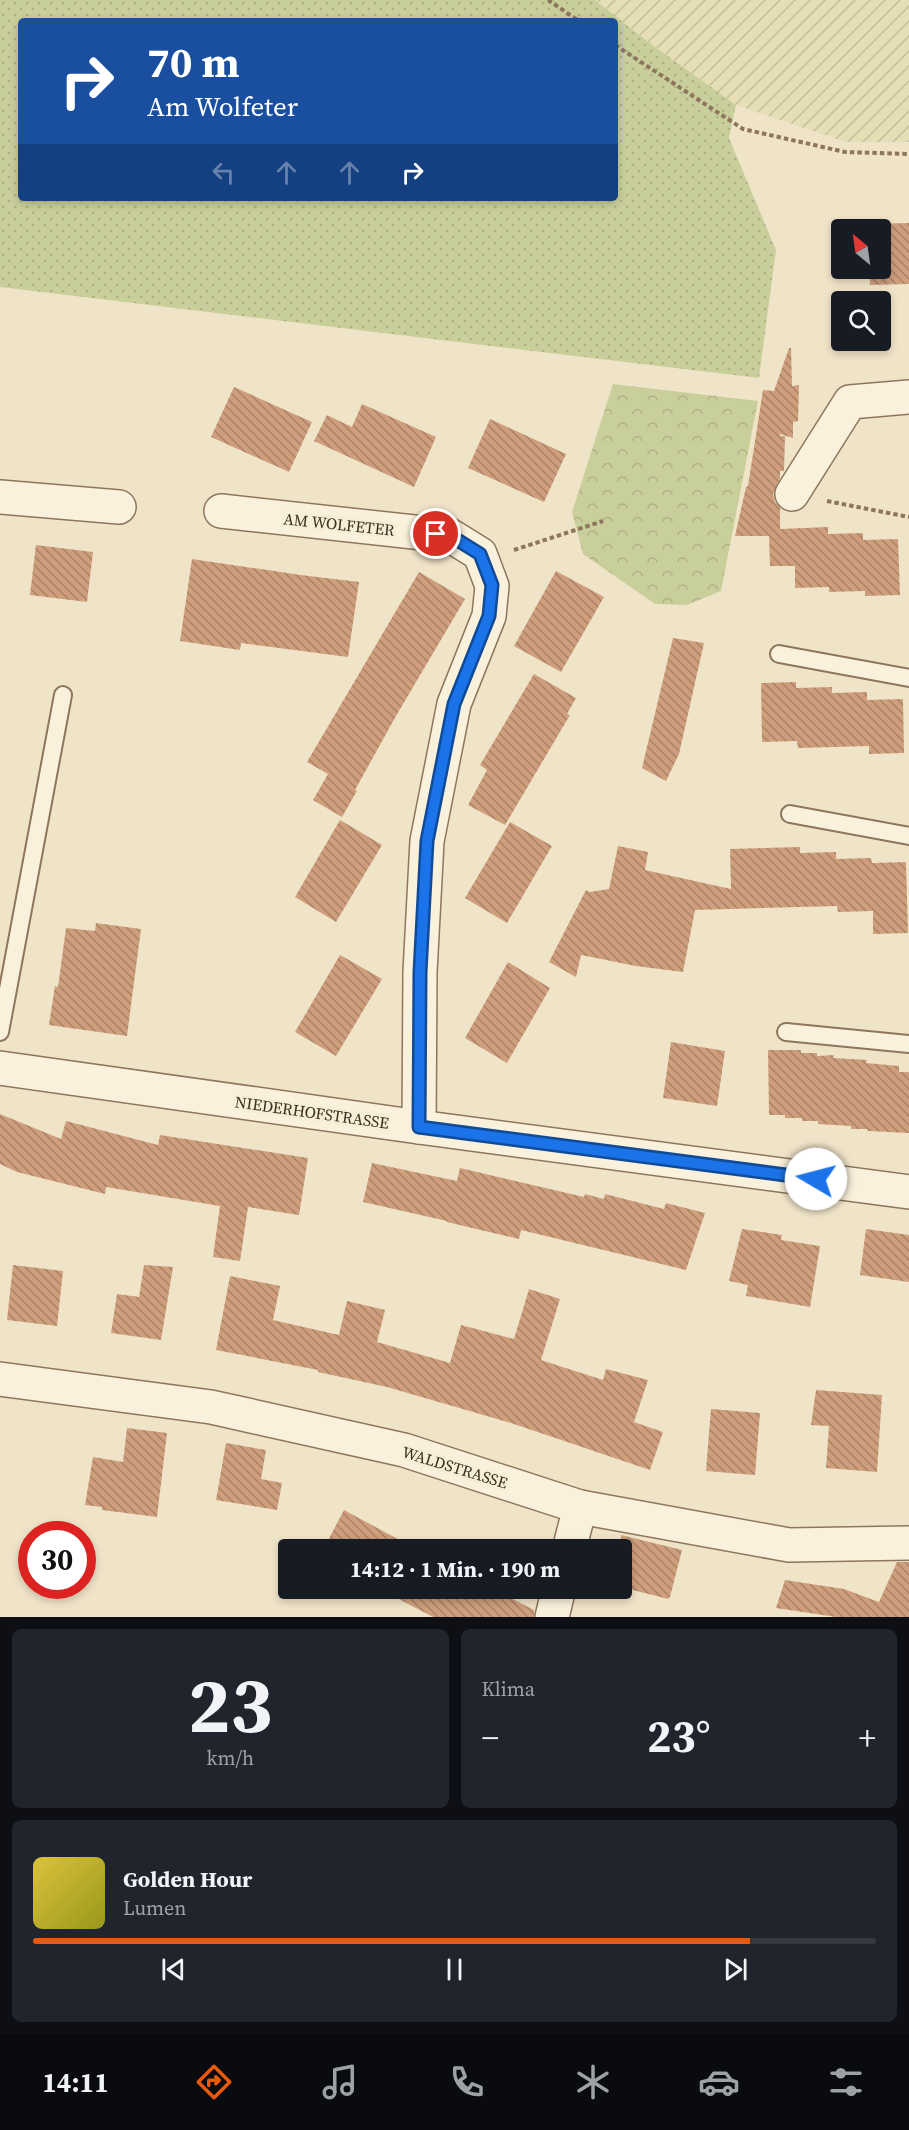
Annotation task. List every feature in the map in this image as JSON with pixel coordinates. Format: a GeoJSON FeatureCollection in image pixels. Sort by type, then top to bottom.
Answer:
{"type":"FeatureCollection","features":[{"type":"Feature","properties":{"kind":"street"},"geometry":{"type":"LineString","coordinates":[[792,494],[850,402],[909,397]]}},
{"type":"Feature","properties":{"kind":"street"},"geometry":{"type":"LineString","coordinates":[[0,497],[119,507]]}},
{"type":"Feature","properties":{"kind":"street","name":"AM WOLFETER"},"geometry":{"type":"LineString","coordinates":[[220,511],[451,536],[480,554],[482,560]]}},
{"type":"Feature","properties":{"kind":"street"},"geometry":{"type":"LineString","coordinates":[[419,1127],[420,972],[427,841],[454,704],[489,616],[492,585],[482,560]]}},
{"type":"Feature","properties":{"kind":"street","name":"NIEDERHOFSTRASSE"},"geometry":{"type":"LineString","coordinates":[[0,1068],[419,1127],[909,1192]]}},
{"type":"Feature","properties":{"kind":"street","name":"WALDSTRASSE"},"geometry":{"type":"LineString","coordinates":[[0,1379],[211,1407],[404,1450],[580,1507],[789,1545],[909,1543]]}},
{"type":"Feature","properties":{"kind":"street"},"geometry":{"type":"LineString","coordinates":[[572,1539],[580,1507]]}},
{"type":"Feature","properties":{"kind":"street"},"geometry":{"type":"LineString","coordinates":[[552,1617],[556,1599]]}},
{"type":"Feature","properties":{"kind":"lane"},"geometry":{"type":"LineString","coordinates":[[778,654],[909,678]]}},
{"type":"Feature","properties":{"kind":"lane"},"geometry":{"type":"LineString","coordinates":[[0,1032],[63,695]]}},
{"type":"Feature","properties":{"kind":"lane"},"geometry":{"type":"LineString","coordinates":[[790,814],[909,836]]}},
{"type":"Feature","properties":{"kind":"lane"},"geometry":{"type":"LineString","coordinates":[[786,1032],[909,1044]]}},
{"type":"Feature","properties":{"kind":"path"},"geometry":{"type":"LineString","coordinates":[[548,0],[575,18]]}},
{"type":"Feature","properties":{"kind":"path"},"geometry":{"type":"LineString","coordinates":[[618,47],[743,129],[845,152],[909,154]]}},
{"type":"Feature","properties":{"kind":"path"},"geometry":{"type":"LineString","coordinates":[[792,494],[909,517]]}},
{"type":"Feature","properties":{"kind":"path"},"geometry":{"type":"LineString","coordinates":[[482,560],[603,520]]}},
{"type":"Feature","properties":{"kind":"shaded area"},"geometry":{"type":"Polygon","coordinates":[[[595,0],[909,0],[909,142],[845,142],[736,105],[595,0]]]}},
{"type":"Feature","properties":{"kind":"green space"},"geometry":{"type":"Polygon","coordinates":[[[0,0],[595,0],[618,18],[18,18],[18,201],[618,201],[618,18],[736,105],[729,138],[776,250],[759,378],[0,287],[0,0]]]}},
{"type":"Feature","properties":{"kind":"green space"},"geometry":{"type":"Polygon","coordinates":[[[613,384],[758,401],[721,591],[687,605],[655,604],[583,554],[572,512],[613,384]]]}},
{"type":"Feature","properties":{"kind":"building"},"geometry":{"type":"Polygon","coordinates":[[[891,223],[909,223],[909,284],[870,285],[870,279],[891,279],[891,223]]]}},
{"type":"Feature","properties":{"kind":"building"},"geometry":{"type":"Polygon","coordinates":[[[789,348],[791,348],[792,386],[799,385],[798,421],[793,422],[793,438],[780,434],[780,436],[785,436],[784,471],[780,471],[780,478],[773,494],[780,508],[780,529],[828,527],[828,534],[863,533],[863,540],[898,539],[900,595],[865,596],[865,591],[829,592],[829,587],[795,588],[795,566],[770,566],[769,536],[735,536],[748,486],[763,390],[774,391],[789,348]]]}},
{"type":"Feature","properties":{"kind":"building"},"geometry":{"type":"Polygon","coordinates":[[[234,387],[312,422],[289,472],[211,437],[234,387]]]}},
{"type":"Feature","properties":{"kind":"building"},"geometry":{"type":"Polygon","coordinates":[[[362,404],[436,437],[414,487],[314,441],[327,415],[352,427],[362,404]]]}},
{"type":"Feature","properties":{"kind":"building"},"geometry":{"type":"Polygon","coordinates":[[[490,419],[566,454],[544,502],[468,468],[490,419]]]}},
{"type":"Feature","properties":{"kind":"building"},"geometry":{"type":"Polygon","coordinates":[[[36,545],[93,552],[87,602],[30,595],[36,545]]]}},
{"type":"Feature","properties":{"kind":"building"},"geometry":{"type":"Polygon","coordinates":[[[192,559],[359,582],[348,657],[241,643],[240,650],[180,641],[192,559]]]}},
{"type":"Feature","properties":{"kind":"building"},"geometry":{"type":"Polygon","coordinates":[[[556,571],[604,597],[561,672],[514,646],[556,571]]]}},
{"type":"Feature","properties":{"kind":"building"},"geometry":{"type":"Polygon","coordinates":[[[419,572],[465,599],[396,716],[342,817],[313,800],[328,774],[307,762],[419,572]]]}},
{"type":"Feature","properties":{"kind":"building"},"geometry":{"type":"Polygon","coordinates":[[[673,638],[704,643],[679,754],[666,781],[642,768],[673,638]]]}},
{"type":"Feature","properties":{"kind":"building"},"geometry":{"type":"Polygon","coordinates":[[[534,674],[576,698],[567,714],[570,715],[505,825],[468,805],[487,770],[480,765],[534,674]]]}},
{"type":"Feature","properties":{"kind":"building"},"geometry":{"type":"Polygon","coordinates":[[[796,682],[796,688],[832,687],[832,693],[867,692],[867,700],[903,699],[904,753],[869,754],[869,746],[798,748],[797,741],[762,742],[761,683],[796,682]]]}},
{"type":"Feature","properties":{"kind":"building"},"geometry":{"type":"Polygon","coordinates":[[[340,820],[382,845],[336,922],[295,897],[340,820]]]}},
{"type":"Feature","properties":{"kind":"building"},"geometry":{"type":"Polygon","coordinates":[[[510,822],[552,846],[507,923],[465,898],[510,822]]]}},
{"type":"Feature","properties":{"kind":"building"},"geometry":{"type":"Polygon","coordinates":[[[618,846],[648,852],[645,870],[731,889],[730,849],[800,847],[800,853],[836,852],[836,859],[871,858],[872,863],[906,862],[908,933],[873,934],[873,911],[838,912],[837,906],[695,910],[683,972],[636,966],[581,955],[576,977],[549,962],[586,890],[590,892],[609,889],[618,846]]]}},
{"type":"Feature","properties":{"kind":"building"},"geometry":{"type":"Polygon","coordinates":[[[96,923],[141,929],[127,1036],[49,1025],[55,986],[58,987],[66,928],[95,931],[96,923]]]}},
{"type":"Feature","properties":{"kind":"building"},"geometry":{"type":"Polygon","coordinates":[[[340,955],[382,979],[336,1056],[295,1032],[340,955]]]}},
{"type":"Feature","properties":{"kind":"building"},"geometry":{"type":"Polygon","coordinates":[[[508,962],[550,988],[507,1063],[465,1038],[508,962]]]}},
{"type":"Feature","properties":{"kind":"building"},"geometry":{"type":"Polygon","coordinates":[[[671,1042],[725,1051],[717,1106],[663,1098],[671,1042]]]}},
{"type":"Feature","properties":{"kind":"building"},"geometry":{"type":"Polygon","coordinates":[[[768,1050],[801,1050],[801,1053],[817,1053],[817,1056],[834,1055],[833,1058],[867,1060],[866,1063],[899,1066],[899,1072],[909,1072],[909,1133],[851,1129],[851,1126],[818,1124],[818,1121],[802,1121],[802,1118],[769,1115],[768,1050]]]}},
{"type":"Feature","properties":{"kind":"building"},"geometry":{"type":"Polygon","coordinates":[[[0,1114],[61,1139],[66,1121],[158,1145],[160,1135],[308,1158],[299,1215],[248,1207],[240,1261],[213,1257],[220,1206],[106,1187],[105,1194],[17,1172],[0,1164],[0,1114]]]}},
{"type":"Feature","properties":{"kind":"building"},"geometry":{"type":"Polygon","coordinates":[[[372,1163],[457,1181],[460,1168],[584,1197],[585,1194],[604,1199],[605,1194],[664,1209],[666,1203],[705,1213],[686,1270],[521,1230],[519,1239],[363,1202],[372,1163]]]}},
{"type":"Feature","properties":{"kind":"building"},"geometry":{"type":"Polygon","coordinates":[[[742,1229],[782,1235],[781,1240],[820,1246],[810,1307],[746,1296],[748,1285],[729,1281],[742,1229]]]}},
{"type":"Feature","properties":{"kind":"building"},"geometry":{"type":"Polygon","coordinates":[[[866,1229],[909,1235],[909,1282],[860,1275],[866,1229]]]}},
{"type":"Feature","properties":{"kind":"building"},"geometry":{"type":"Polygon","coordinates":[[[13,1265],[63,1271],[57,1326],[7,1320],[13,1265]]]}},
{"type":"Feature","properties":{"kind":"building"},"geometry":{"type":"Polygon","coordinates":[[[144,1265],[173,1267],[161,1340],[111,1333],[117,1294],[139,1297],[144,1265]]]}},
{"type":"Feature","properties":{"kind":"building"},"geometry":{"type":"Polygon","coordinates":[[[230,1276],[280,1286],[273,1320],[339,1335],[347,1301],[385,1310],[377,1342],[450,1363],[461,1325],[514,1339],[529,1289],[560,1299],[541,1360],[603,1380],[606,1369],[648,1380],[634,1422],[663,1432],[650,1470],[511,1423],[387,1387],[318,1372],[318,1370],[216,1350],[230,1276]]]}},
{"type":"Feature","properties":{"kind":"building"},"geometry":{"type":"Polygon","coordinates":[[[816,1390],[882,1395],[877,1472],[826,1468],[829,1426],[811,1425],[816,1390]]]}},
{"type":"Feature","properties":{"kind":"building"},"geometry":{"type":"Polygon","coordinates":[[[711,1409],[760,1413],[755,1475],[706,1471],[711,1409]]]}},
{"type":"Feature","properties":{"kind":"building"},"geometry":{"type":"Polygon","coordinates":[[[127,1428],[167,1433],[157,1517],[102,1510],[102,1507],[85,1505],[93,1457],[123,1462],[127,1428]]]}},
{"type":"Feature","properties":{"kind":"building"},"geometry":{"type":"Polygon","coordinates":[[[226,1443],[266,1450],[261,1479],[282,1483],[277,1510],[216,1500],[226,1443]]]}},
{"type":"Feature","properties":{"kind":"building"},"geometry":{"type":"Polygon","coordinates":[[[344,1510],[398,1539],[329,1539],[344,1510]]]}},
{"type":"Feature","properties":{"kind":"building"},"geometry":{"type":"Polygon","coordinates":[[[621,1535],[682,1550],[668,1599],[632,1590],[632,1539],[621,1539],[621,1535]]]}},
{"type":"Feature","properties":{"kind":"building"},"geometry":{"type":"Polygon","coordinates":[[[897,1562],[909,1562],[909,1617],[836,1617],[776,1608],[785,1580],[844,1589],[879,1602],[897,1562]]]}},
{"type":"Feature","properties":{"kind":"building"},"geometry":{"type":"Polygon","coordinates":[[[399,1599],[513,1599],[534,1610],[534,1617],[433,1617],[399,1599]]]}},
{"type":"Feature","properties":{"kind":"route"},"geometry":{"type":"LineString","coordinates":[[436,534],[451,536],[480,554],[492,585],[489,616],[454,704],[427,841],[420,972],[419,1127],[816,1179]]}}]}
